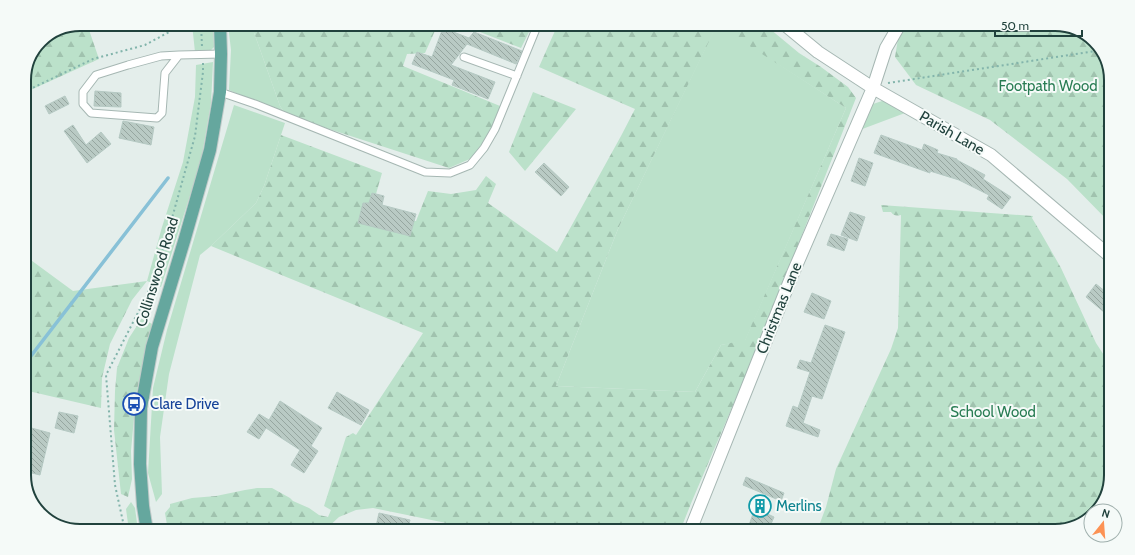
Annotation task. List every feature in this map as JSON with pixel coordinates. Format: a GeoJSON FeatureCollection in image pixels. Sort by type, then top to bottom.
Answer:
{"type":"FeatureCollection","features":[{"type":"Feature","properties":{"kind":"main road","name":"Collinswood Road"},"geometry":{"type":"LineString","coordinates":[[146,524],[140,464],[141,408],[152,347],[210,150],[220,92],[222,54],[220,31]]}},
{"type":"Feature","properties":{"kind":"street","name":"Parish Lane"},"geometry":{"type":"LineString","coordinates":[[792,31],[818,52],[878,91],[991,155],[1104,251]]}},
{"type":"Feature","properties":{"kind":"street","name":"Christmas Lane"},"geometry":{"type":"LineString","coordinates":[[693,524],[793,273],[878,91],[886,48],[896,31]]}},
{"type":"Feature","properties":{"kind":"lane"},"geometry":{"type":"LineString","coordinates":[[220,92],[255,104],[425,172],[450,173],[470,165],[484,148],[495,129],[535,31]]}},
{"type":"Feature","properties":{"kind":"lane"},"geometry":{"type":"LineString","coordinates":[[178,55],[165,73],[162,113],[157,118],[91,113],[83,104],[83,92],[96,75],[161,56],[178,55],[202,54],[222,54]]}},
{"type":"Feature","properties":{"kind":"lane"},"geometry":{"type":"LineString","coordinates":[[464,58],[517,76]]}},
{"type":"Feature","properties":{"kind":"path"},"geometry":{"type":"LineString","coordinates":[[31,89],[94,59],[145,45],[172,31]]}},
{"type":"Feature","properties":{"kind":"path"},"geometry":{"type":"LineString","coordinates":[[123,524],[115,485],[106,375],[147,295],[165,243],[195,136],[203,72],[201,31]]}},
{"type":"Feature","properties":{"kind":"path"},"geometry":{"type":"LineString","coordinates":[[878,91],[886,83],[1095,51]]}},
{"type":"Feature","properties":{"kind":"green space"},"geometry":{"type":"Polygon","coordinates":[[[89,31],[99,59],[31,90],[31,77],[36,58],[48,43],[64,34],[89,31]]]}},
{"type":"Feature","properties":{"kind":"green space"},"geometry":{"type":"Polygon","coordinates":[[[193,31],[213,31],[214,47],[209,52],[195,52],[193,31]]]}},
{"type":"Feature","properties":{"kind":"green space"},"geometry":{"type":"Polygon","coordinates":[[[229,31],[253,31],[280,106],[286,115],[229,90],[231,50],[229,31]]]}},
{"type":"Feature","properties":{"kind":"green space"},"geometry":{"type":"Polygon","coordinates":[[[253,31],[435,31],[425,53],[407,54],[403,66],[500,106],[486,152],[449,168],[286,115],[280,106],[253,31]]]}},
{"type":"Feature","properties":{"kind":"green space"},"geometry":{"type":"Polygon","coordinates":[[[475,31],[530,31],[521,48],[475,31]]]}},
{"type":"Feature","properties":{"kind":"green space"},"geometry":{"type":"Polygon","coordinates":[[[555,31],[714,31],[618,229],[556,386],[695,392],[721,345],[745,340],[846,108],[726,31],[772,31],[799,53],[848,87],[856,98],[757,349],[683,524],[451,524],[373,508],[356,510],[339,517],[332,524],[167,524],[165,513],[170,507],[170,504],[192,498],[216,496],[257,488],[272,488],[319,515],[328,517],[331,510],[324,506],[346,437],[353,433],[356,435],[423,333],[211,246],[256,203],[264,186],[281,135],[382,173],[372,208],[409,221],[416,221],[428,191],[451,194],[476,190],[486,176],[496,184],[488,203],[557,252],[635,109],[539,67],[555,31]]]}},
{"type":"Feature","properties":{"kind":"green space"},"geometry":{"type":"Polygon","coordinates":[[[714,31],[728,31],[846,108],[745,341],[721,345],[695,392],[556,386],[618,229],[714,31]]]}},
{"type":"Feature","properties":{"kind":"green space","name":"Footpath Wood"},"geometry":{"type":"Polygon","coordinates":[[[904,31],[1055,31],[1077,36],[1087,43],[1099,58],[1104,77],[1104,217],[1067,179],[990,120],[916,85],[895,57],[898,39],[904,31]]]}},
{"type":"Feature","properties":{"kind":"green space"},"geometry":{"type":"Polygon","coordinates":[[[213,62],[211,103],[201,161],[161,287],[147,281],[162,227],[183,162],[195,97],[196,65],[213,62]]]}},
{"type":"Feature","properties":{"kind":"green space"},"geometry":{"type":"Polygon","coordinates":[[[533,92],[576,109],[525,171],[509,152],[533,92]]]}},
{"type":"Feature","properties":{"kind":"green space"},"geometry":{"type":"Polygon","coordinates":[[[885,100],[905,113],[857,131],[873,104],[885,100]]]}},
{"type":"Feature","properties":{"kind":"green space"},"geometry":{"type":"Polygon","coordinates":[[[234,105],[285,123],[264,186],[256,203],[200,255],[169,374],[160,437],[162,494],[156,502],[148,473],[153,388],[167,330],[234,105]]]}},
{"type":"Feature","properties":{"kind":"green space","name":"School Wood"},"geometry":{"type":"Polygon","coordinates":[[[881,205],[1033,216],[1032,218],[1061,268],[1096,343],[1104,355],[1103,484],[1099,497],[1095,503],[1083,503],[1083,514],[1074,520],[1061,524],[820,524],[826,507],[836,469],[891,349],[898,328],[901,215],[898,216],[891,212],[883,212],[881,205]]]}},
{"type":"Feature","properties":{"kind":"green space"},"geometry":{"type":"Polygon","coordinates":[[[31,260],[73,291],[147,281],[132,300],[110,344],[102,378],[101,408],[31,392],[31,260]]]}},
{"type":"Feature","properties":{"kind":"green space"},"geometry":{"type":"Polygon","coordinates":[[[142,318],[152,324],[136,395],[131,451],[132,479],[128,497],[121,494],[114,430],[115,391],[117,368],[129,338],[142,318]]]}},
{"type":"Feature","properties":{"kind":"green space"},"geometry":{"type":"Polygon","coordinates":[[[131,502],[135,508],[137,524],[128,524],[126,509],[131,502]]]}},
{"type":"Feature","properties":{"kind":"building"},"geometry":{"type":"Polygon","coordinates":[[[442,31],[451,31],[469,38],[474,32],[522,51],[516,64],[467,44],[451,65],[495,82],[488,99],[452,85],[454,80],[412,64],[417,52],[432,57],[442,31]]]}},
{"type":"Feature","properties":{"kind":"building"},"geometry":{"type":"Polygon","coordinates":[[[95,91],[121,93],[121,107],[94,106],[95,91]]]}},
{"type":"Feature","properties":{"kind":"building"},"geometry":{"type":"Polygon","coordinates":[[[65,96],[69,104],[49,114],[45,106],[65,96]]]}},
{"type":"Feature","properties":{"kind":"building"},"geometry":{"type":"Polygon","coordinates":[[[123,121],[154,127],[151,145],[119,138],[123,121]]]}},
{"type":"Feature","properties":{"kind":"building"},"geometry":{"type":"Polygon","coordinates":[[[73,125],[86,145],[101,132],[111,144],[87,163],[64,131],[73,125]]]}},
{"type":"Feature","properties":{"kind":"building"},"geometry":{"type":"Polygon","coordinates":[[[881,135],[922,150],[924,144],[938,150],[937,153],[957,159],[985,175],[983,179],[1011,197],[1002,209],[987,199],[989,195],[959,180],[930,171],[930,173],[874,153],[881,135]]]}},
{"type":"Feature","properties":{"kind":"building"},"geometry":{"type":"Polygon","coordinates":[[[859,158],[873,163],[865,186],[851,181],[859,158]]]}},
{"type":"Feature","properties":{"kind":"building"},"geometry":{"type":"Polygon","coordinates":[[[544,163],[569,187],[561,196],[535,172],[544,163]]]}},
{"type":"Feature","properties":{"kind":"building"},"geometry":{"type":"Polygon","coordinates":[[[372,193],[384,196],[382,205],[416,214],[410,236],[358,223],[363,203],[369,203],[372,193]]]}},
{"type":"Feature","properties":{"kind":"building"},"geometry":{"type":"Polygon","coordinates":[[[850,212],[865,217],[857,241],[841,235],[850,212]]]}},
{"type":"Feature","properties":{"kind":"building"},"geometry":{"type":"Polygon","coordinates":[[[831,234],[848,239],[844,251],[827,245],[831,234]]]}},
{"type":"Feature","properties":{"kind":"building"},"geometry":{"type":"Polygon","coordinates":[[[1096,284],[1104,290],[1104,312],[1086,297],[1096,284]]]}},
{"type":"Feature","properties":{"kind":"building"},"geometry":{"type":"Polygon","coordinates":[[[812,293],[831,301],[824,319],[804,312],[812,293]]]}},
{"type":"Feature","properties":{"kind":"building"},"geometry":{"type":"Polygon","coordinates":[[[825,325],[845,332],[822,399],[812,396],[803,423],[820,430],[818,437],[786,426],[793,406],[798,408],[810,372],[797,368],[800,360],[811,363],[825,325]]]}},
{"type":"Feature","properties":{"kind":"building"},"geometry":{"type":"Polygon","coordinates":[[[337,392],[369,410],[361,425],[328,408],[337,392]]]}},
{"type":"Feature","properties":{"kind":"building"},"geometry":{"type":"Polygon","coordinates":[[[280,401],[322,428],[311,446],[318,451],[304,473],[291,465],[300,450],[266,428],[259,439],[247,432],[259,414],[269,420],[280,401]]]}},
{"type":"Feature","properties":{"kind":"building"},"geometry":{"type":"Polygon","coordinates":[[[59,412],[78,416],[74,433],[55,428],[59,412]]]}},
{"type":"Feature","properties":{"kind":"building"},"geometry":{"type":"Polygon","coordinates":[[[31,428],[50,433],[40,475],[31,473],[31,428]]]}},
{"type":"Feature","properties":{"kind":"building"},"geometry":{"type":"Polygon","coordinates":[[[746,477],[784,493],[781,501],[743,485],[746,477]]]}},
{"type":"Feature","properties":{"kind":"building"},"geometry":{"type":"Polygon","coordinates":[[[755,508],[774,517],[771,524],[749,524],[755,508]]]}},
{"type":"Feature","properties":{"kind":"building"},"geometry":{"type":"Polygon","coordinates":[[[379,513],[410,520],[409,524],[377,524],[379,513]]]}},
{"type":"Feature","properties":{"kind":"waterway"},"geometry":{"type":"LineString","coordinates":[[31,356],[168,178]]}},
{"type":"Feature","properties":{"kind":"place","name":"Clare Drive"},"geometry":{"type":"Point","coordinates":[134,404]}},
{"type":"Feature","properties":{"kind":"place","name":"Merlins"},"geometry":{"type":"Point","coordinates":[760,506]}}]}
